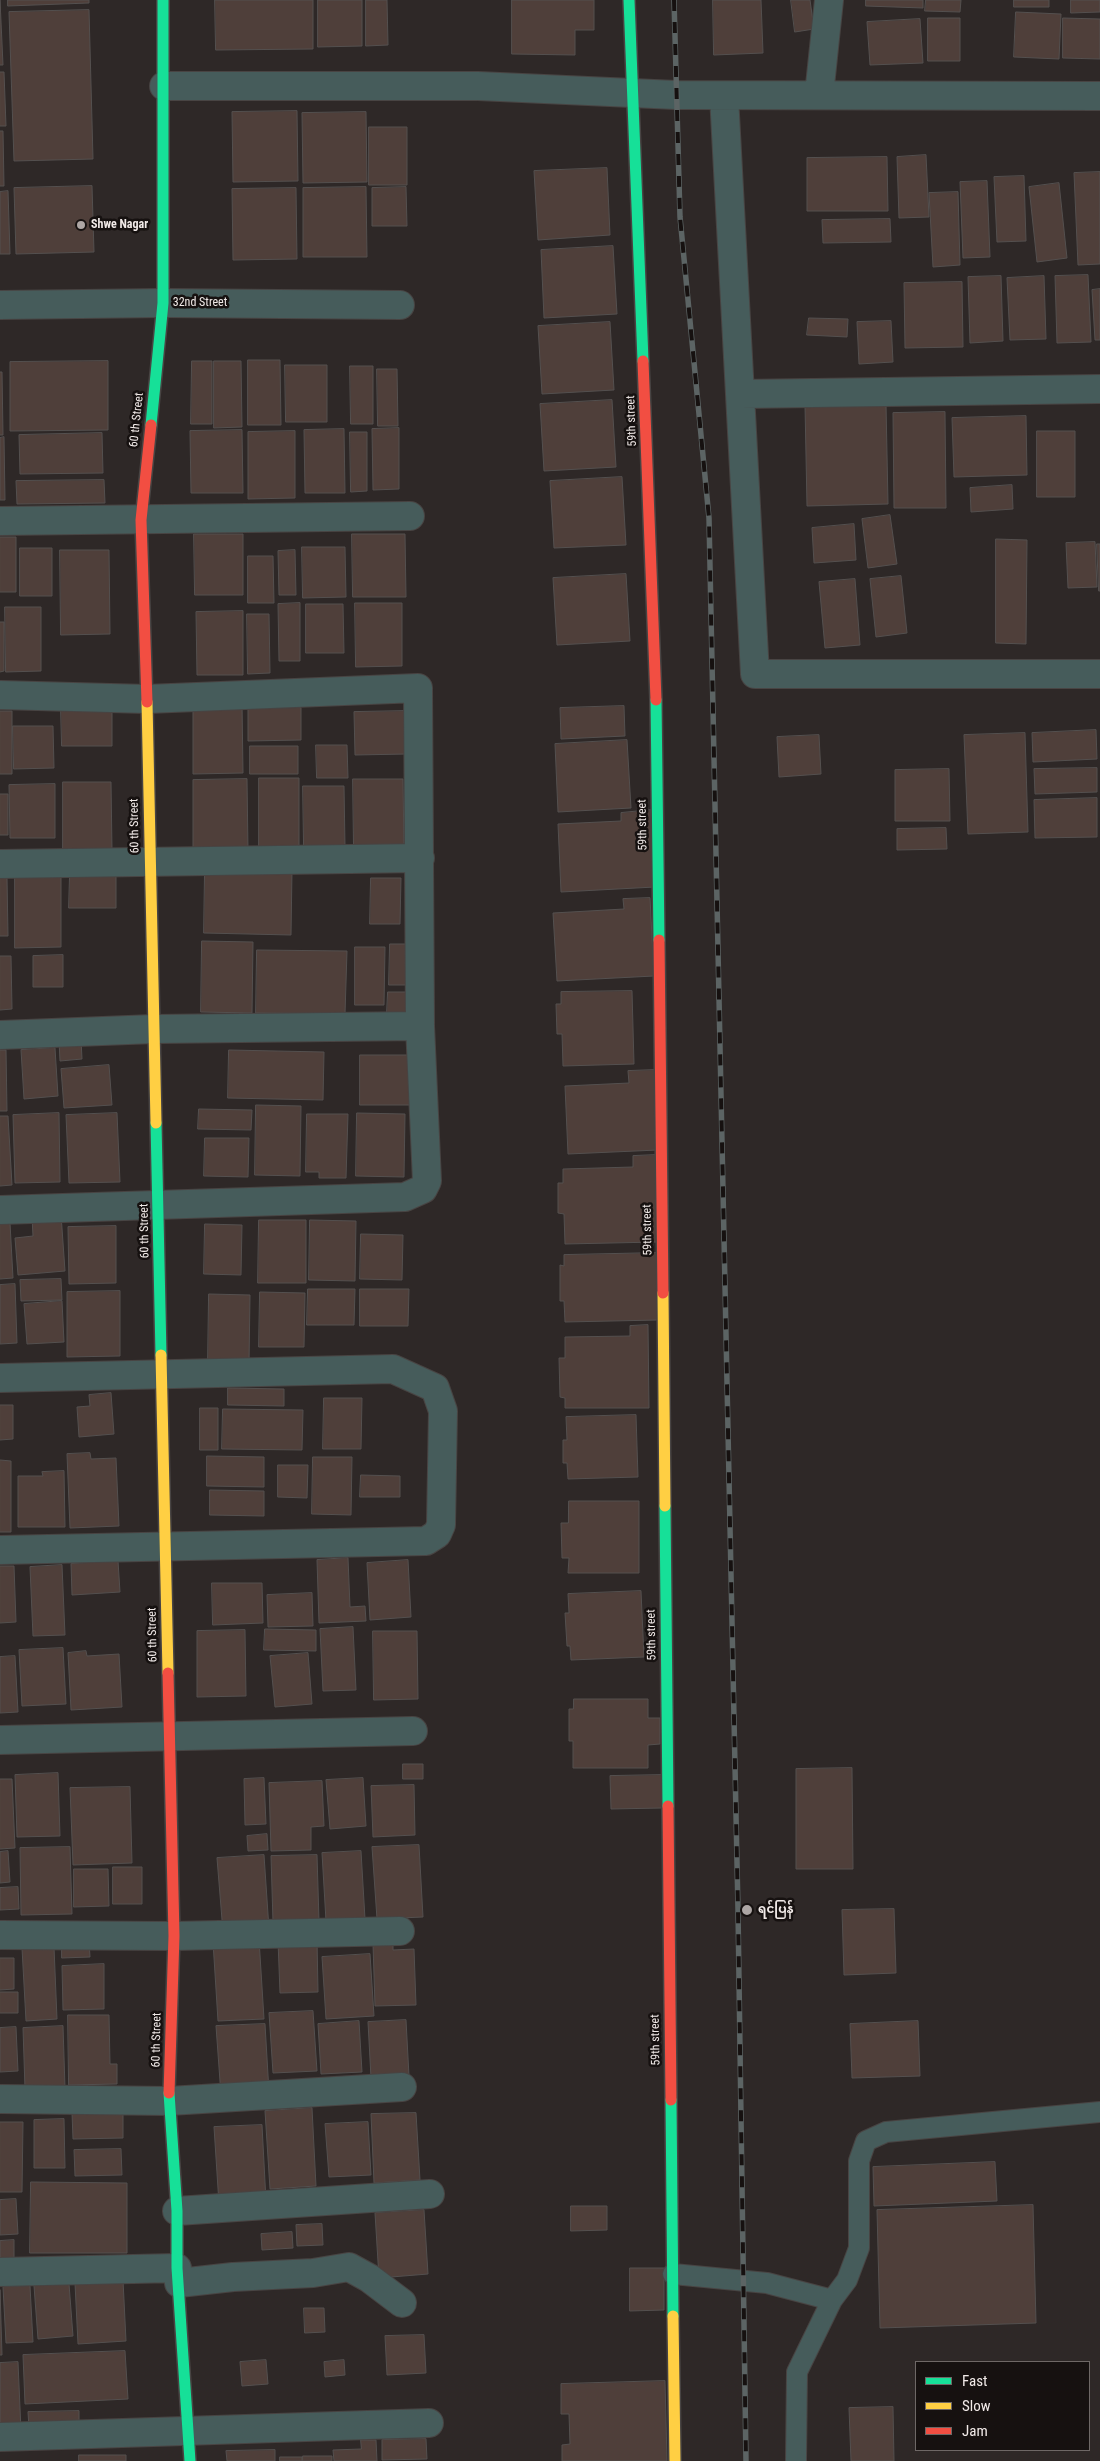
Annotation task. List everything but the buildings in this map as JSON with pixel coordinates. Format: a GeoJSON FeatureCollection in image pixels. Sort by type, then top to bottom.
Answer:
{"type":"FeatureCollection","features":[{"type":"Feature","properties":{"kind":"street","name":"60 th Street"},"geometry":{"type":"LineString","coordinates":[[163,0],[163,303],[141,520],[147,699],[166,1548],[168,1736],[174,1936],[169,2101],[190,2461]]}},
{"type":"Feature","properties":{"kind":"street","name":"59th street"},"geometry":{"type":"LineString","coordinates":[[630,0],[656,677],[675,2461]]}},
{"type":"Feature","properties":{"kind":"street"},"geometry":{"type":"LineString","coordinates":[[819,96],[829,0]]}},
{"type":"Feature","properties":{"kind":"street"},"geometry":{"type":"LineString","coordinates":[[164,86],[432,85],[633,95],[724,96],[1100,96]]}},
{"type":"Feature","properties":{"kind":"street"},"geometry":{"type":"LineString","coordinates":[[724,96],[755,674],[1100,674]]}},
{"type":"Feature","properties":{"kind":"street","name":"32nd Street"},"geometry":{"type":"LineString","coordinates":[[0,305],[163,303],[400,305]]}},
{"type":"Feature","properties":{"kind":"street"},"geometry":{"type":"LineString","coordinates":[[741,394],[1100,389]]}},
{"type":"Feature","properties":{"kind":"street"},"geometry":{"type":"LineString","coordinates":[[0,521],[410,516]]}},
{"type":"Feature","properties":{"kind":"street"},"geometry":{"type":"LineString","coordinates":[[0,695],[147,699],[418,688],[420,1026],[427,1181],[423,1188],[405,1197],[0,1210]]}},
{"type":"Feature","properties":{"kind":"street"},"geometry":{"type":"LineString","coordinates":[[0,864],[420,858]]}},
{"type":"Feature","properties":{"kind":"street"},"geometry":{"type":"LineString","coordinates":[[0,1035],[154,1029],[420,1026]]}},
{"type":"Feature","properties":{"kind":"street"},"geometry":{"type":"LineString","coordinates":[[0,1378],[393,1369],[435,1388],[443,1410],[441,1524],[437,1534],[426,1540],[166,1548],[0,1550]]}},
{"type":"Feature","properties":{"kind":"street"},"geometry":{"type":"LineString","coordinates":[[0,1740],[413,1731]]}},
{"type":"Feature","properties":{"kind":"street"},"geometry":{"type":"LineString","coordinates":[[0,1935],[174,1936],[400,1931]]}},
{"type":"Feature","properties":{"kind":"street"},"geometry":{"type":"LineString","coordinates":[[0,2100],[169,2101],[402,2087]]}},
{"type":"Feature","properties":{"kind":"street"},"geometry":{"type":"LineString","coordinates":[[176,2211],[430,2194]]}},
{"type":"Feature","properties":{"kind":"street"},"geometry":{"type":"LineString","coordinates":[[0,2272],[233,2277],[304,2274],[349,2267],[369,2278],[402,2303]]}},
{"type":"Feature","properties":{"kind":"street"},"geometry":{"type":"LineString","coordinates":[[0,2437],[429,2423]]}},
{"type":"Feature","properties":{"kind":"lane"},"geometry":{"type":"LineString","coordinates":[[796,2461],[797,2372],[832,2300],[847,2280],[859,2248],[858,2161],[866,2141],[886,2132],[1100,2112]]}},
{"type":"Feature","properties":{"kind":"lane"},"geometry":{"type":"LineString","coordinates":[[673,2274],[767,2283],[832,2300]]}},
{"type":"Feature","properties":{"kind":"railway"},"geometry":{"type":"LineString","coordinates":[[674,0],[680,217],[709,518],[738,1910],[746,2461]]}},
{"type":"Feature","properties":{"kind":"traffic: fast"},"geometry":{"type":"LineString","coordinates":[[151,425],[163,303],[163,0]]}},
{"type":"Feature","properties":{"kind":"traffic: fast"},"geometry":{"type":"LineString","coordinates":[[629,0],[643,361]]}},
{"type":"Feature","properties":{"kind":"traffic: fast"},"geometry":{"type":"LineString","coordinates":[[656,700],[659,940]]}},
{"type":"Feature","properties":{"kind":"traffic: fast"},"geometry":{"type":"LineString","coordinates":[[156,1123],[161,1355]]}},
{"type":"Feature","properties":{"kind":"traffic: fast"},"geometry":{"type":"LineString","coordinates":[[665,1506],[668,1806]]}},
{"type":"Feature","properties":{"kind":"traffic: fast"},"geometry":{"type":"LineString","coordinates":[[169,2093],[177,2211],[177,2268],[190,2461]]}},
{"type":"Feature","properties":{"kind":"traffic: fast"},"geometry":{"type":"LineString","coordinates":[[671,2100],[673,2316]]}},
{"type":"Feature","properties":{"kind":"traffic: slow"},"geometry":{"type":"LineString","coordinates":[[147,702],[156,1123]]}},
{"type":"Feature","properties":{"kind":"traffic: slow"},"geometry":{"type":"LineString","coordinates":[[663,1293],[665,1506]]}},
{"type":"Feature","properties":{"kind":"traffic: slow"},"geometry":{"type":"LineString","coordinates":[[161,1355],[168,1673]]}},
{"type":"Feature","properties":{"kind":"traffic: slow"},"geometry":{"type":"LineString","coordinates":[[673,2316],[675,2461]]}},
{"type":"Feature","properties":{"kind":"traffic: jam"},"geometry":{"type":"LineString","coordinates":[[643,361],[656,700]]}},
{"type":"Feature","properties":{"kind":"traffic: jam"},"geometry":{"type":"LineString","coordinates":[[147,702],[141,520],[151,425]]}},
{"type":"Feature","properties":{"kind":"traffic: jam"},"geometry":{"type":"LineString","coordinates":[[659,940],[663,1293]]}},
{"type":"Feature","properties":{"kind":"traffic: jam"},"geometry":{"type":"LineString","coordinates":[[168,1673],[174,1936],[169,2093]]}},
{"type":"Feature","properties":{"kind":"traffic: jam"},"geometry":{"type":"LineString","coordinates":[[668,1806],[671,2100]]}},
{"type":"Feature","properties":{"kind":"place","name":"Shwe Nagar"},"geometry":{"type":"Point","coordinates":[81,225]}},
{"type":"Feature","properties":{"kind":"place","name":"ရင်ပြန်"},"geometry":{"type":"Point","coordinates":[747,1910]}}]}
